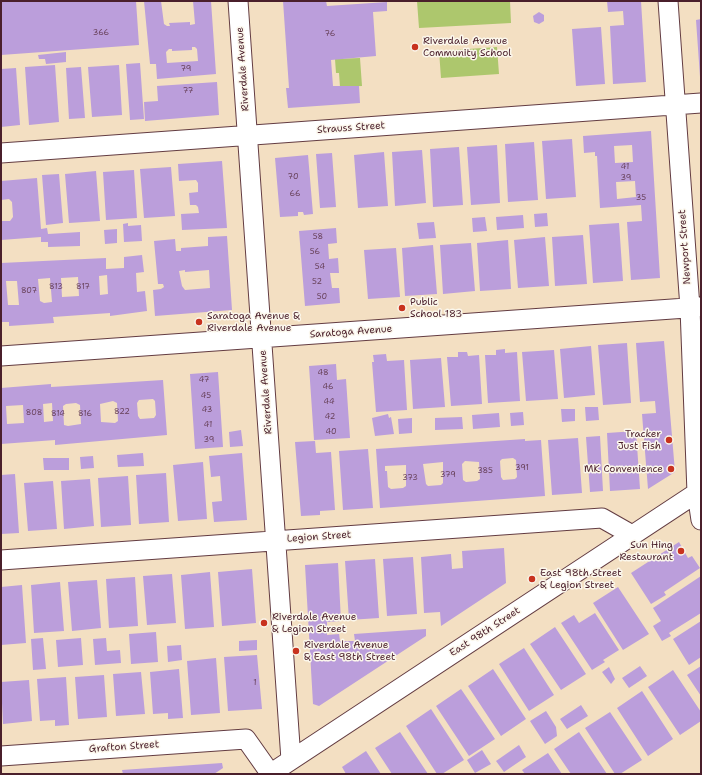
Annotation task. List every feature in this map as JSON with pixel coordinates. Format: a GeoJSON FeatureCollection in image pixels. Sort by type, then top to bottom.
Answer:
{"type":"FeatureCollection","features":[{"type":"Feature","properties":{"kind":"street","name":"Riverdale Avenue"},"geometry":{"type":"LineString","coordinates":[[238,1],[277,540],[291,760]]}},
{"type":"Feature","properties":{"kind":"street","name":"Newport Street"},"geometry":{"type":"LineString","coordinates":[[668,1],[675,105],[695,307],[701,520]]}},
{"type":"Feature","properties":{"kind":"street","name":"Strauss Street"},"geometry":{"type":"LineString","coordinates":[[1,153],[701,103]]}},
{"type":"Feature","properties":{"kind":"street","name":"Saratoga Avenue"},"geometry":{"type":"LineString","coordinates":[[1,356],[695,307]]}},
{"type":"Feature","properties":{"kind":"street","name":"East 98th Street"},"geometry":{"type":"LineString","coordinates":[[270,774],[699,491]]}},
{"type":"Feature","properties":{"kind":"street","name":"Legion Street"},"geometry":{"type":"LineString","coordinates":[[1,560],[602,518],[632,534]]}},
{"type":"Feature","properties":{"kind":"street","name":"Grafton Street"},"geometry":{"type":"LineString","coordinates":[[1,756],[246,738],[270,774]]}},
{"type":"Feature","properties":{"kind":"green space"},"geometry":{"type":"Polygon","coordinates":[[[417,1],[510,1],[511,23],[419,28],[417,1]]]}},
{"type":"Feature","properties":{"kind":"green space"},"geometry":{"type":"Polygon","coordinates":[[[497,47],[499,74],[441,78],[439,51],[497,47]]]}},
{"type":"Feature","properties":{"kind":"green space"},"geometry":{"type":"Polygon","coordinates":[[[360,58],[362,86],[340,87],[339,73],[336,73],[335,59],[360,58]]]}},
{"type":"Feature","properties":{"kind":"building"},"geometry":{"type":"Polygon","coordinates":[[[1,1],[136,1],[139,45],[1,55],[1,1]]]}},
{"type":"Feature","properties":{"kind":"building"},"geometry":{"type":"Polygon","coordinates":[[[144,1],[161,1],[164,24],[170,26],[169,23],[190,22],[190,25],[195,24],[193,1],[211,1],[216,74],[157,79],[156,64],[150,64],[144,1]],[[192,47],[192,50],[172,51],[172,49],[169,49],[166,52],[167,63],[198,61],[197,49],[192,47]]]}},
{"type":"Feature","properties":{"kind":"building"},"geometry":{"type":"Polygon","coordinates":[[[283,1],[326,1],[327,6],[387,2],[387,11],[373,12],[376,56],[331,60],[333,86],[359,86],[360,103],[288,108],[286,88],[289,88],[283,1]]]}},
{"type":"Feature","properties":{"kind":"building"},"geometry":{"type":"Polygon","coordinates":[[[607,1],[641,1],[646,82],[613,84],[610,26],[624,25],[623,11],[608,12],[607,1]]]}},
{"type":"Feature","properties":{"kind":"building"},"geometry":{"type":"Polygon","coordinates":[[[539,12],[544,15],[544,21],[539,24],[534,22],[533,16],[539,12]]]}},
{"type":"Feature","properties":{"kind":"building"},"geometry":{"type":"Polygon","coordinates":[[[701,19],[701,77],[700,77],[696,20],[701,19]]]}},
{"type":"Feature","properties":{"kind":"building"},"geometry":{"type":"Polygon","coordinates":[[[601,27],[605,84],[576,86],[572,29],[601,27]]]}},
{"type":"Feature","properties":{"kind":"building"},"geometry":{"type":"Polygon","coordinates":[[[66,52],[66,62],[46,64],[45,59],[39,59],[38,55],[66,52]]]}},
{"type":"Feature","properties":{"kind":"building"},"geometry":{"type":"Polygon","coordinates":[[[140,63],[144,119],[130,120],[126,64],[140,63]]]}},
{"type":"Feature","properties":{"kind":"building"},"geometry":{"type":"Polygon","coordinates":[[[55,65],[59,122],[29,125],[25,67],[55,65]]]}},
{"type":"Feature","properties":{"kind":"building"},"geometry":{"type":"Polygon","coordinates":[[[119,65],[122,115],[92,117],[88,67],[119,65]]]}},
{"type":"Feature","properties":{"kind":"building"},"geometry":{"type":"Polygon","coordinates":[[[81,67],[85,118],[69,119],[66,68],[81,67]]]}},
{"type":"Feature","properties":{"kind":"building"},"geometry":{"type":"Polygon","coordinates":[[[16,68],[20,125],[1,127],[1,69],[16,68]]]}},
{"type":"Feature","properties":{"kind":"building"},"geometry":{"type":"Polygon","coordinates":[[[217,82],[219,115],[145,121],[144,102],[158,101],[157,86],[217,82]]]}},
{"type":"Feature","properties":{"kind":"building"},"geometry":{"type":"Polygon","coordinates":[[[651,131],[660,278],[631,280],[627,222],[642,221],[641,205],[600,208],[597,156],[595,156],[595,152],[584,153],[583,136],[651,131]],[[632,145],[614,146],[615,163],[633,162],[632,145]],[[635,181],[616,182],[617,199],[636,197],[635,181]]]}},
{"type":"Feature","properties":{"kind":"building"},"geometry":{"type":"Polygon","coordinates":[[[572,139],[576,197],[546,199],[542,141],[572,139]]]}},
{"type":"Feature","properties":{"kind":"building"},"geometry":{"type":"Polygon","coordinates":[[[534,142],[538,200],[508,202],[505,144],[534,142]]]}},
{"type":"Feature","properties":{"kind":"building"},"geometry":{"type":"Polygon","coordinates":[[[497,145],[500,203],[471,205],[467,147],[497,145]]]}},
{"type":"Feature","properties":{"kind":"building"},"geometry":{"type":"Polygon","coordinates":[[[459,147],[463,205],[433,207],[430,149],[459,147]]]}},
{"type":"Feature","properties":{"kind":"building"},"geometry":{"type":"Polygon","coordinates":[[[422,150],[426,203],[395,206],[392,152],[422,150]]]}},
{"type":"Feature","properties":{"kind":"building"},"geometry":{"type":"Polygon","coordinates":[[[384,152],[388,206],[358,208],[354,155],[384,152]]]}},
{"type":"Feature","properties":{"kind":"building"},"geometry":{"type":"Polygon","coordinates":[[[332,153],[336,207],[320,208],[316,154],[332,153]]]}},
{"type":"Feature","properties":{"kind":"building"},"geometry":{"type":"Polygon","coordinates":[[[308,155],[313,214],[304,215],[303,212],[298,212],[298,216],[280,217],[275,158],[308,155]]]}},
{"type":"Feature","properties":{"kind":"building"},"geometry":{"type":"Polygon","coordinates":[[[222,161],[227,228],[182,230],[181,214],[199,213],[196,205],[190,205],[189,193],[198,192],[198,183],[196,180],[179,181],[178,164],[222,161]]]}},
{"type":"Feature","properties":{"kind":"building"},"geometry":{"type":"Polygon","coordinates":[[[171,167],[175,216],[144,218],[140,169],[171,167]]]}},
{"type":"Feature","properties":{"kind":"building"},"geometry":{"type":"Polygon","coordinates":[[[134,170],[137,218],[106,220],[103,172],[134,170]]]}},
{"type":"Feature","properties":{"kind":"building"},"geometry":{"type":"Polygon","coordinates":[[[96,171],[100,221],[69,223],[65,174],[96,171]]]}},
{"type":"Feature","properties":{"kind":"building"},"geometry":{"type":"Polygon","coordinates":[[[59,174],[63,223],[46,225],[42,175],[59,174]]]}},
{"type":"Feature","properties":{"kind":"building"},"geometry":{"type":"Polygon","coordinates":[[[37,178],[41,229],[47,228],[48,234],[80,232],[80,246],[48,247],[48,242],[41,242],[41,237],[1,240],[1,221],[10,221],[13,217],[12,202],[9,199],[1,200],[1,181],[37,178]]]}},
{"type":"Feature","properties":{"kind":"building"},"geometry":{"type":"Polygon","coordinates":[[[547,213],[548,226],[535,227],[534,214],[547,213]]]}},
{"type":"Feature","properties":{"kind":"building"},"geometry":{"type":"Polygon","coordinates":[[[523,215],[524,228],[497,230],[496,217],[523,215]]]}},
{"type":"Feature","properties":{"kind":"building"},"geometry":{"type":"Polygon","coordinates":[[[485,217],[487,231],[473,232],[472,218],[485,217]]]}},
{"type":"Feature","properties":{"kind":"building"},"geometry":{"type":"Polygon","coordinates":[[[434,222],[436,238],[419,239],[417,223],[434,222]]]}},
{"type":"Feature","properties":{"kind":"building"},"geometry":{"type":"Polygon","coordinates":[[[128,223],[128,226],[141,225],[142,241],[124,242],[123,224],[128,223]]]}},
{"type":"Feature","properties":{"kind":"building"},"geometry":{"type":"Polygon","coordinates":[[[619,223],[623,281],[593,283],[589,225],[619,223]]]}},
{"type":"Feature","properties":{"kind":"building"},"geometry":{"type":"Polygon","coordinates":[[[336,228],[337,243],[328,244],[329,259],[338,258],[339,273],[330,273],[332,288],[339,288],[340,303],[305,306],[299,231],[336,228]]]}},
{"type":"Feature","properties":{"kind":"building"},"geometry":{"type":"Polygon","coordinates":[[[117,229],[117,243],[105,244],[104,230],[117,229]]]}},
{"type":"Feature","properties":{"kind":"building"},"geometry":{"type":"Polygon","coordinates":[[[583,235],[587,284],[555,286],[552,237],[583,235]]]}},
{"type":"Feature","properties":{"kind":"building"},"geometry":{"type":"Polygon","coordinates":[[[227,236],[232,310],[155,316],[153,290],[164,287],[163,284],[158,284],[154,241],[175,239],[176,251],[181,251],[181,248],[208,246],[208,237],[227,236]],[[185,270],[179,271],[182,286],[185,290],[210,288],[209,270],[185,272],[185,270]]]}},
{"type":"Feature","properties":{"kind":"building"},"geometry":{"type":"Polygon","coordinates":[[[545,237],[549,286],[518,288],[514,240],[545,237]]]}},
{"type":"Feature","properties":{"kind":"building"},"geometry":{"type":"Polygon","coordinates":[[[508,240],[511,289],[480,291],[477,243],[508,240]]]}},
{"type":"Feature","properties":{"kind":"building"},"geometry":{"type":"Polygon","coordinates":[[[471,243],[475,291],[443,294],[440,245],[471,243]]]}},
{"type":"Feature","properties":{"kind":"building"},"geometry":{"type":"Polygon","coordinates":[[[433,245],[437,294],[405,296],[402,248],[433,245]]]}},
{"type":"Feature","properties":{"kind":"building"},"geometry":{"type":"Polygon","coordinates":[[[396,248],[400,297],[368,299],[364,250],[396,248]]]}},
{"type":"Feature","properties":{"kind":"building"},"geometry":{"type":"Polygon","coordinates":[[[142,255],[144,272],[136,273],[137,292],[145,291],[147,311],[110,316],[110,313],[53,317],[54,323],[9,326],[9,322],[1,322],[1,263],[106,258],[106,269],[124,268],[124,257],[142,255]],[[107,275],[99,276],[100,295],[108,294],[107,275]],[[78,277],[61,278],[62,297],[79,296],[78,277]],[[50,278],[38,279],[40,301],[44,303],[52,302],[50,278]],[[6,281],[8,305],[19,305],[17,281],[6,281]]]}},
{"type":"Feature","properties":{"kind":"building"},"geometry":{"type":"Polygon","coordinates":[[[664,341],[675,472],[648,489],[642,414],[656,413],[655,401],[640,402],[636,343],[664,341]]]}},
{"type":"Feature","properties":{"kind":"building"},"geometry":{"type":"Polygon","coordinates":[[[627,343],[631,403],[603,405],[598,345],[627,343]]]}},
{"type":"Feature","properties":{"kind":"building"},"geometry":{"type":"Polygon","coordinates":[[[591,346],[595,395],[564,398],[560,349],[591,346]]]}},
{"type":"Feature","properties":{"kind":"building"},"geometry":{"type":"Polygon","coordinates":[[[505,349],[505,353],[517,352],[520,401],[488,403],[485,355],[496,355],[496,350],[505,349]]]}},
{"type":"Feature","properties":{"kind":"building"},"geometry":{"type":"Polygon","coordinates":[[[554,350],[558,399],[526,401],[522,352],[554,350]]]}},
{"type":"Feature","properties":{"kind":"building"},"geometry":{"type":"Polygon","coordinates":[[[458,352],[467,352],[468,356],[479,355],[482,404],[451,406],[447,357],[458,357],[458,352]]]}},
{"type":"Feature","properties":{"kind":"building"},"geometry":{"type":"Polygon","coordinates":[[[386,354],[387,361],[404,360],[407,410],[376,412],[372,362],[374,362],[373,355],[386,354]]]}},
{"type":"Feature","properties":{"kind":"building"},"geometry":{"type":"Polygon","coordinates":[[[441,358],[445,407],[413,409],[410,360],[441,358]]]}},
{"type":"Feature","properties":{"kind":"building"},"geometry":{"type":"Polygon","coordinates":[[[336,364],[337,380],[346,379],[350,438],[314,440],[309,366],[336,364]]]}},
{"type":"Feature","properties":{"kind":"building"},"geometry":{"type":"Polygon","coordinates":[[[218,372],[223,447],[195,449],[190,374],[218,372]]]}},
{"type":"Feature","properties":{"kind":"building"},"geometry":{"type":"Polygon","coordinates":[[[163,380],[167,435],[55,445],[55,440],[1,444],[1,388],[51,384],[51,387],[163,380]],[[153,399],[139,400],[137,403],[138,416],[140,419],[154,418],[156,415],[155,401],[153,399]],[[113,401],[100,404],[101,422],[115,423],[118,421],[117,403],[113,401]],[[52,403],[43,404],[44,422],[53,421],[52,403]],[[76,403],[66,404],[63,406],[64,425],[68,426],[81,424],[80,405],[76,403]],[[23,405],[6,406],[7,424],[24,423],[23,405]]]}},
{"type":"Feature","properties":{"kind":"building"},"geometry":{"type":"Polygon","coordinates":[[[585,407],[598,407],[599,420],[586,421],[585,407]]]}},
{"type":"Feature","properties":{"kind":"building"},"geometry":{"type":"Polygon","coordinates":[[[561,409],[575,409],[575,421],[562,422],[561,409]]]}},
{"type":"Feature","properties":{"kind":"building"},"geometry":{"type":"Polygon","coordinates":[[[523,412],[524,425],[511,426],[510,413],[523,412]]]}},
{"type":"Feature","properties":{"kind":"building"},"geometry":{"type":"Polygon","coordinates":[[[499,413],[500,427],[473,429],[472,415],[499,413]]]}},
{"type":"Feature","properties":{"kind":"building"},"geometry":{"type":"Polygon","coordinates":[[[388,414],[389,418],[391,417],[394,434],[375,436],[372,418],[388,414]]]}},
{"type":"Feature","properties":{"kind":"building"},"geometry":{"type":"Polygon","coordinates":[[[462,417],[463,429],[435,430],[435,418],[462,417]]]}},
{"type":"Feature","properties":{"kind":"building"},"geometry":{"type":"Polygon","coordinates":[[[412,418],[412,433],[399,434],[398,419],[412,418]]]}},
{"type":"Feature","properties":{"kind":"building"},"geometry":{"type":"Polygon","coordinates":[[[241,430],[243,446],[230,447],[229,432],[241,430]]]}},
{"type":"Feature","properties":{"kind":"building"},"geometry":{"type":"Polygon","coordinates":[[[636,431],[640,489],[610,491],[607,433],[636,431]]]}},
{"type":"Feature","properties":{"kind":"building"},"geometry":{"type":"Polygon","coordinates":[[[600,436],[603,491],[590,492],[586,437],[600,436]]]}},
{"type":"Feature","properties":{"kind":"building"},"geometry":{"type":"Polygon","coordinates":[[[578,438],[582,493],[552,495],[548,440],[578,438]]]}},
{"type":"Feature","properties":{"kind":"building"},"geometry":{"type":"Polygon","coordinates":[[[525,439],[525,441],[541,440],[545,496],[380,508],[376,449],[525,439]],[[513,458],[502,459],[500,461],[501,477],[503,480],[515,479],[517,477],[516,460],[513,458]],[[465,461],[462,464],[463,480],[466,482],[477,481],[480,479],[479,462],[465,461]],[[443,462],[423,464],[426,484],[428,486],[441,485],[443,483],[443,462]],[[406,465],[385,466],[385,471],[387,471],[388,487],[391,489],[403,488],[406,486],[406,465]]]}},
{"type":"Feature","properties":{"kind":"building"},"geometry":{"type":"Polygon","coordinates":[[[315,441],[316,453],[331,452],[335,510],[320,511],[320,515],[301,516],[295,442],[315,441]]]}},
{"type":"Feature","properties":{"kind":"building"},"geometry":{"type":"Polygon","coordinates":[[[368,449],[373,508],[343,510],[339,451],[368,449]]]}},
{"type":"Feature","properties":{"kind":"building"},"geometry":{"type":"Polygon","coordinates":[[[143,453],[144,466],[118,467],[117,455],[143,453]]]}},
{"type":"Feature","properties":{"kind":"building"},"geometry":{"type":"Polygon","coordinates":[[[242,453],[247,520],[214,522],[212,502],[222,501],[220,476],[211,477],[209,456],[242,453]]]}},
{"type":"Feature","properties":{"kind":"building"},"geometry":{"type":"Polygon","coordinates":[[[93,456],[94,468],[81,469],[80,457],[93,456]]]}},
{"type":"Feature","properties":{"kind":"building"},"geometry":{"type":"Polygon","coordinates":[[[43,458],[69,458],[69,470],[44,470],[43,458]]]}},
{"type":"Feature","properties":{"kind":"building"},"geometry":{"type":"Polygon","coordinates":[[[203,462],[207,519],[178,521],[173,465],[203,462]]]}},
{"type":"Feature","properties":{"kind":"building"},"geometry":{"type":"Polygon","coordinates":[[[166,473],[169,522],[139,524],[136,475],[166,473]]]}},
{"type":"Feature","properties":{"kind":"building"},"geometry":{"type":"Polygon","coordinates":[[[15,474],[19,533],[1,534],[1,475],[15,474]]]}},
{"type":"Feature","properties":{"kind":"building"},"geometry":{"type":"Polygon","coordinates":[[[128,476],[131,525],[101,527],[98,478],[128,476]]]}},
{"type":"Feature","properties":{"kind":"building"},"geometry":{"type":"Polygon","coordinates":[[[90,479],[94,526],[64,529],[61,481],[90,479]]]}},
{"type":"Feature","properties":{"kind":"building"},"geometry":{"type":"Polygon","coordinates":[[[53,481],[57,529],[28,531],[24,483],[53,481]]]}},
{"type":"Feature","properties":{"kind":"building"},"geometry":{"type":"Polygon","coordinates":[[[679,542],[688,558],[692,556],[700,568],[664,592],[666,595],[651,604],[631,573],[679,542]]]}},
{"type":"Feature","properties":{"kind":"building"},"geometry":{"type":"Polygon","coordinates":[[[504,548],[506,583],[441,626],[440,612],[424,613],[421,557],[451,554],[452,569],[463,568],[462,551],[504,548]]]}},
{"type":"Feature","properties":{"kind":"building"},"geometry":{"type":"Polygon","coordinates":[[[413,557],[417,614],[387,616],[383,559],[413,557]]]}},
{"type":"Feature","properties":{"kind":"building"},"geometry":{"type":"Polygon","coordinates":[[[375,559],[379,618],[349,620],[345,561],[375,559]]]}},
{"type":"Feature","properties":{"kind":"building"},"geometry":{"type":"Polygon","coordinates":[[[338,563],[341,621],[327,622],[327,635],[339,634],[340,641],[355,641],[354,634],[426,629],[426,636],[319,706],[313,704],[305,565],[338,563]]]}},
{"type":"Feature","properties":{"kind":"building"},"geometry":{"type":"Polygon","coordinates":[[[252,569],[256,623],[222,626],[218,572],[252,569]]]}},
{"type":"Feature","properties":{"kind":"building"},"geometry":{"type":"Polygon","coordinates":[[[210,572],[214,627],[185,629],[181,575],[210,572]]]}},
{"type":"Feature","properties":{"kind":"building"},"geometry":{"type":"Polygon","coordinates":[[[172,574],[176,623],[147,625],[143,576],[172,574]]]}},
{"type":"Feature","properties":{"kind":"building"},"geometry":{"type":"Polygon","coordinates":[[[701,576],[701,613],[669,633],[671,636],[662,641],[653,626],[661,621],[653,608],[701,576]]]}},
{"type":"Feature","properties":{"kind":"building"},"geometry":{"type":"Polygon","coordinates":[[[135,577],[138,626],[109,628],[106,579],[135,577]]]}},
{"type":"Feature","properties":{"kind":"building"},"geometry":{"type":"Polygon","coordinates":[[[97,580],[101,628],[72,631],[68,582],[97,580]]]}},
{"type":"Feature","properties":{"kind":"building"},"geometry":{"type":"Polygon","coordinates":[[[60,582],[64,631],[34,633],[31,585],[60,582]]]}},
{"type":"Feature","properties":{"kind":"building"},"geometry":{"type":"Polygon","coordinates":[[[22,585],[26,643],[1,645],[1,587],[22,585]]]}},
{"type":"Feature","properties":{"kind":"building"},"geometry":{"type":"Polygon","coordinates":[[[618,587],[649,634],[623,650],[593,603],[618,587]]]}},
{"type":"Feature","properties":{"kind":"building"},"geometry":{"type":"Polygon","coordinates":[[[595,613],[619,650],[603,660],[605,662],[592,670],[561,623],[574,615],[579,623],[595,613]]]}},
{"type":"Feature","properties":{"kind":"building"},"geometry":{"type":"Polygon","coordinates":[[[701,621],[701,657],[689,665],[673,639],[701,621]]]}},
{"type":"Feature","properties":{"kind":"building"},"geometry":{"type":"Polygon","coordinates":[[[555,627],[586,674],[561,690],[530,644],[555,627]]]}},
{"type":"Feature","properties":{"kind":"building"},"geometry":{"type":"Polygon","coordinates":[[[156,632],[158,662],[131,664],[129,634],[156,632]]]}},
{"type":"Feature","properties":{"kind":"building"},"geometry":{"type":"Polygon","coordinates":[[[43,638],[46,669],[33,670],[31,639],[43,638]]]}},
{"type":"Feature","properties":{"kind":"building"},"geometry":{"type":"Polygon","coordinates":[[[81,638],[83,665],[58,667],[56,640],[81,638]]]}},
{"type":"Feature","properties":{"kind":"building"},"geometry":{"type":"Polygon","coordinates":[[[106,638],[107,651],[120,650],[121,663],[95,665],[93,639],[106,638]]]}},
{"type":"Feature","properties":{"kind":"building"},"geometry":{"type":"Polygon","coordinates":[[[257,640],[257,650],[239,651],[239,641],[257,640]]]}},
{"type":"Feature","properties":{"kind":"building"},"geometry":{"type":"Polygon","coordinates":[[[181,645],[182,660],[168,662],[167,646],[181,645]]]}},
{"type":"Feature","properties":{"kind":"building"},"geometry":{"type":"Polygon","coordinates":[[[524,648],[554,695],[529,711],[499,664],[524,648]]]}},
{"type":"Feature","properties":{"kind":"building"},"geometry":{"type":"Polygon","coordinates":[[[257,655],[262,709],[228,711],[224,657],[257,655]]]}},
{"type":"Feature","properties":{"kind":"building"},"geometry":{"type":"Polygon","coordinates":[[[216,658],[220,713],[191,715],[187,661],[216,658]]]}},
{"type":"Feature","properties":{"kind":"building"},"geometry":{"type":"Polygon","coordinates":[[[640,666],[647,676],[629,688],[622,678],[640,666]]]}},
{"type":"Feature","properties":{"kind":"building"},"geometry":{"type":"Polygon","coordinates":[[[701,666],[701,696],[687,675],[701,666]]]}},
{"type":"Feature","properties":{"kind":"building"},"geometry":{"type":"Polygon","coordinates":[[[609,667],[615,679],[611,684],[602,672],[609,667]]]}},
{"type":"Feature","properties":{"kind":"building"},"geometry":{"type":"Polygon","coordinates":[[[179,669],[183,718],[168,719],[168,713],[153,714],[150,672],[179,669]]]}},
{"type":"Feature","properties":{"kind":"building"},"geometry":{"type":"Polygon","coordinates":[[[493,669],[526,719],[501,736],[468,686],[493,669]]]}},
{"type":"Feature","properties":{"kind":"building"},"geometry":{"type":"Polygon","coordinates":[[[673,670],[701,712],[701,721],[680,735],[648,687],[673,670]]]}},
{"type":"Feature","properties":{"kind":"building"},"geometry":{"type":"Polygon","coordinates":[[[141,672],[145,714],[116,716],[113,674],[141,672]]]}},
{"type":"Feature","properties":{"kind":"building"},"geometry":{"type":"Polygon","coordinates":[[[104,675],[107,717],[78,719],[75,677],[104,675]]]}},
{"type":"Feature","properties":{"kind":"building"},"geometry":{"type":"Polygon","coordinates":[[[66,677],[69,725],[55,726],[55,720],[40,721],[37,679],[66,677]]]}},
{"type":"Feature","properties":{"kind":"building"},"geometry":{"type":"Polygon","coordinates":[[[29,680],[32,721],[3,724],[1,682],[29,680]]]}},
{"type":"Feature","properties":{"kind":"building"},"geometry":{"type":"Polygon","coordinates":[[[461,689],[495,739],[469,756],[436,706],[461,689]]]}},
{"type":"Feature","properties":{"kind":"building"},"geometry":{"type":"Polygon","coordinates":[[[642,691],[673,739],[648,756],[617,708],[642,691]]]}},
{"type":"Feature","properties":{"kind":"building"},"geometry":{"type":"Polygon","coordinates":[[[581,705],[588,716],[567,729],[560,719],[581,705]]]}},
{"type":"Feature","properties":{"kind":"building"},"geometry":{"type":"Polygon","coordinates":[[[431,709],[464,760],[442,774],[437,774],[406,726],[431,709]]]}},
{"type":"Feature","properties":{"kind":"building"},"geometry":{"type":"Polygon","coordinates":[[[546,711],[556,727],[557,736],[545,744],[530,721],[546,711]]]}},
{"type":"Feature","properties":{"kind":"building"},"geometry":{"type":"Polygon","coordinates":[[[610,712],[642,760],[620,774],[615,774],[585,728],[610,712]]]}},
{"type":"Feature","properties":{"kind":"building"},"geometry":{"type":"Polygon","coordinates":[[[400,732],[428,774],[392,774],[375,748],[400,732]]]}},
{"type":"Feature","properties":{"kind":"building"},"geometry":{"type":"Polygon","coordinates":[[[579,732],[607,774],[571,774],[554,749],[579,732]]]}},
{"type":"Feature","properties":{"kind":"building"},"geometry":{"type":"Polygon","coordinates":[[[519,745],[526,757],[504,772],[496,761],[519,745]]]}},
{"type":"Feature","properties":{"kind":"building"},"geometry":{"type":"Polygon","coordinates":[[[482,750],[491,764],[475,773],[467,760],[482,750]]]}},
{"type":"Feature","properties":{"kind":"building"},"geometry":{"type":"Polygon","coordinates":[[[366,751],[381,774],[346,774],[342,767],[366,751]]]}},
{"type":"Feature","properties":{"kind":"building"},"geometry":{"type":"Polygon","coordinates":[[[548,753],[562,774],[525,774],[522,770],[548,753]]]}},
{"type":"Feature","properties":{"kind":"building"},"geometry":{"type":"Polygon","coordinates":[[[222,763],[223,768],[214,774],[123,774],[122,770],[222,763]]]}},
{"type":"Feature","properties":{"kind":"place","name":"Riverdale Avenue Community School"},"geometry":{"type":"Point","coordinates":[415,47]}},
{"type":"Feature","properties":{"kind":"place","name":"Public School 183"},"geometry":{"type":"Point","coordinates":[402,308]}},
{"type":"Feature","properties":{"kind":"place","name":"Saratoga Avenue & Riverdale Avenue"},"geometry":{"type":"Point","coordinates":[199,322]}},
{"type":"Feature","properties":{"kind":"place","name":"Tracker Just Fish"},"geometry":{"type":"Point","coordinates":[669,440]}},
{"type":"Feature","properties":{"kind":"place","name":"MK Convenience"},"geometry":{"type":"Point","coordinates":[671,469]}},
{"type":"Feature","properties":{"kind":"place","name":"Sun Hing Restaurant"},"geometry":{"type":"Point","coordinates":[681,551]}},
{"type":"Feature","properties":{"kind":"place","name":"East 98th Street & Legion Street"},"geometry":{"type":"Point","coordinates":[532,579]}},
{"type":"Feature","properties":{"kind":"place","name":"Riverdale Avenue & Legion Street"},"geometry":{"type":"Point","coordinates":[264,623]}},
{"type":"Feature","properties":{"kind":"place","name":"Riverdale Avenue & East 98th Street"},"geometry":{"type":"Point","coordinates":[296,651]}}]}
